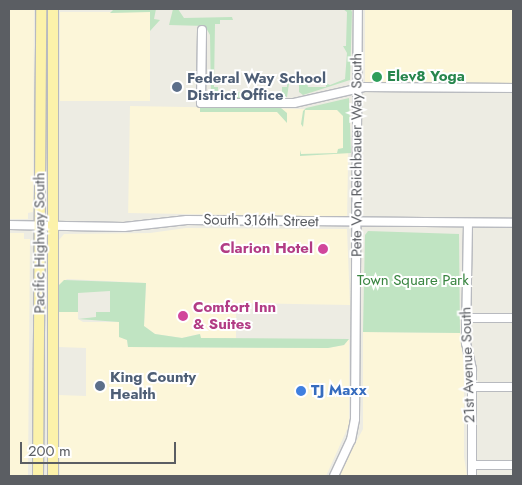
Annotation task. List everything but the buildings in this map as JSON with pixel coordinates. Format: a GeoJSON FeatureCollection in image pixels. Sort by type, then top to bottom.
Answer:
{"type":"FeatureCollection","features":[{"type":"Feature","properties":{"kind":"main road","name":"Pacific Highway South"},"geometry":{"type":"LineString","coordinates":[[38,476],[40,9]]}},
{"type":"Feature","properties":{"kind":"main road","name":"Pacific Highway South"},"geometry":{"type":"LineString","coordinates":[[52,9],[53,476]]}},
{"type":"Feature","properties":{"kind":"main road"},"geometry":{"type":"LineString","coordinates":[[40,57],[47,64],[47,107],[52,118]]}},
{"type":"Feature","properties":{"kind":"main road"},"geometry":{"type":"LineString","coordinates":[[40,337],[46,400],[52,402]]}},
{"type":"Feature","properties":{"kind":"street","name":"Pete Von Reichbauer Way South"},"geometry":{"type":"LineString","coordinates":[[334,476],[355,423],[358,9]]}},
{"type":"Feature","properties":{"kind":"street"},"geometry":{"type":"LineString","coordinates":[[202,30],[201,103],[294,103],[358,88],[513,88]]}},
{"type":"Feature","properties":{"kind":"street","name":"South 316th Street"},"geometry":{"type":"LineString","coordinates":[[9,225],[124,227],[187,220],[513,224]]}},
{"type":"Feature","properties":{"kind":"street","name":"21st Avenue South"},"geometry":{"type":"LineString","coordinates":[[468,223],[466,318],[472,387],[472,476]]}},
{"type":"Feature","properties":{"kind":"street"},"geometry":{"type":"LineString","coordinates":[[466,318],[513,318]]}},
{"type":"Feature","properties":{"kind":"street"},"geometry":{"type":"LineString","coordinates":[[472,387],[513,387]]}},
{"type":"Feature","properties":{"kind":"street"},"geometry":{"type":"LineString","coordinates":[[472,465],[513,465]]}},
{"type":"Feature","properties":{"kind":"shaded area"},"geometry":{"type":"Polygon","coordinates":[[[9,9],[34,9],[33,212],[28,213],[28,219],[9,219],[9,9]]]}},
{"type":"Feature","properties":{"kind":"shaded area"},"geometry":{"type":"Polygon","coordinates":[[[365,9],[513,9],[513,86],[365,86],[365,9]]]}},
{"type":"Feature","properties":{"kind":"shaded area"},"geometry":{"type":"Polygon","coordinates":[[[60,12],[150,12],[150,101],[60,101],[60,12]]]}},
{"type":"Feature","properties":{"kind":"shaded area"},"geometry":{"type":"Polygon","coordinates":[[[130,106],[349,110],[347,217],[128,213],[130,106]]]}},
{"type":"Feature","properties":{"kind":"shaded area"},"geometry":{"type":"Polygon","coordinates":[[[186,228],[347,229],[350,305],[236,303],[236,338],[200,338],[199,334],[182,338],[155,334],[144,326],[146,283],[67,279],[59,285],[59,240],[64,234],[150,233],[186,228]]]}},
{"type":"Feature","properties":{"kind":"shaded area"},"geometry":{"type":"Polygon","coordinates":[[[9,233],[24,233],[24,239],[30,239],[28,476],[9,476],[9,233]]]}},
{"type":"Feature","properties":{"kind":"shaded area"},"geometry":{"type":"Polygon","coordinates":[[[58,312],[78,312],[78,319],[83,322],[119,322],[119,336],[127,340],[128,347],[327,348],[344,345],[349,339],[349,425],[326,476],[60,476],[59,395],[86,396],[86,348],[59,347],[58,312]]]}},
{"type":"Feature","properties":{"kind":"shaded area"},"geometry":{"type":"Polygon","coordinates":[[[363,332],[460,333],[464,368],[464,457],[467,476],[338,476],[363,429],[363,332]]]}},
{"type":"Feature","properties":{"kind":"green space"},"geometry":{"type":"Polygon","coordinates":[[[114,9],[156,9],[154,19],[160,20],[150,31],[150,12],[110,13],[114,9]]]}},
{"type":"Feature","properties":{"kind":"green space"},"geometry":{"type":"Polygon","coordinates":[[[173,9],[178,9],[184,18],[232,17],[233,20],[220,20],[220,24],[215,24],[214,87],[218,87],[218,93],[242,92],[243,89],[248,89],[248,99],[211,97],[210,35],[205,26],[169,25],[173,9]]]}},
{"type":"Feature","properties":{"kind":"green space"},"geometry":{"type":"Polygon","coordinates":[[[343,9],[351,9],[352,12],[350,80],[303,95],[299,92],[299,77],[307,76],[303,82],[307,83],[308,87],[326,87],[326,83],[330,85],[345,79],[347,53],[343,46],[346,46],[347,12],[343,9]]]}},
{"type":"Feature","properties":{"kind":"green space"},"geometry":{"type":"Polygon","coordinates":[[[287,77],[290,77],[287,97],[254,98],[254,89],[257,92],[282,92],[282,87],[287,87],[287,77]]]}},
{"type":"Feature","properties":{"kind":"green space"},"geometry":{"type":"Polygon","coordinates":[[[349,98],[351,153],[300,156],[300,150],[301,154],[337,153],[338,149],[343,148],[343,116],[337,110],[305,110],[303,127],[301,124],[303,111],[306,108],[349,98]]]}},
{"type":"Feature","properties":{"kind":"green space"},"geometry":{"type":"Polygon","coordinates":[[[200,108],[281,108],[287,113],[287,123],[277,112],[200,112],[200,108]]]}},
{"type":"Feature","properties":{"kind":"green space","name":"Town Square Park"},"geometry":{"type":"Polygon","coordinates":[[[368,231],[459,234],[460,333],[363,332],[365,235],[368,231]]]}},
{"type":"Feature","properties":{"kind":"green space"},"geometry":{"type":"Polygon","coordinates":[[[64,280],[146,283],[144,326],[155,334],[182,338],[200,334],[201,338],[349,339],[344,345],[328,348],[128,347],[127,340],[119,337],[119,322],[78,319],[96,317],[96,312],[110,312],[110,291],[78,293],[78,312],[58,312],[59,285],[64,280]]]}},
{"type":"Feature","properties":{"kind":"place","name":"Elev8 Yoga"},"geometry":{"type":"Point","coordinates":[377,77]}},
{"type":"Feature","properties":{"kind":"place","name":"Federal Way School District Office"},"geometry":{"type":"Point","coordinates":[177,87]}},
{"type":"Feature","properties":{"kind":"place","name":"Clarion Hotel"},"geometry":{"type":"Point","coordinates":[323,249]}},
{"type":"Feature","properties":{"kind":"place","name":"Comfort Inn & Suites"},"geometry":{"type":"Point","coordinates":[183,316]}},
{"type":"Feature","properties":{"kind":"place","name":"King County Health"},"geometry":{"type":"Point","coordinates":[100,386]}},
{"type":"Feature","properties":{"kind":"place","name":"TJ Maxx"},"geometry":{"type":"Point","coordinates":[301,391]}}]}
